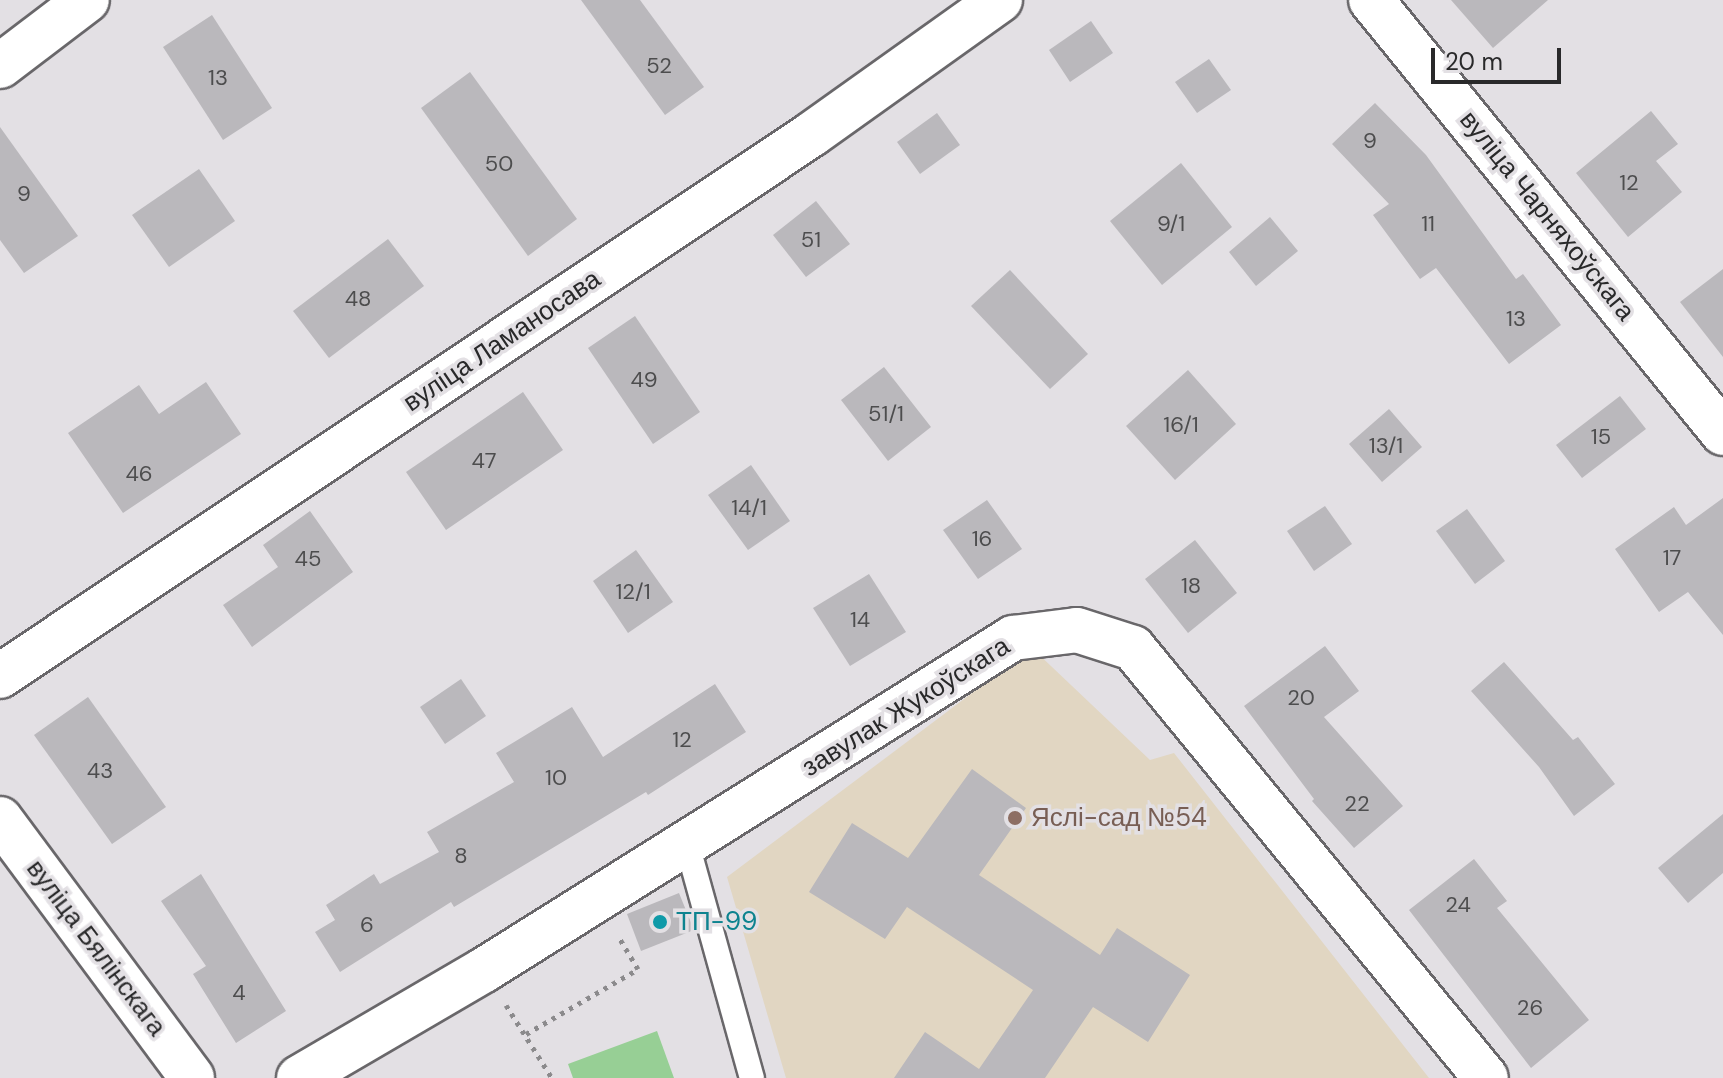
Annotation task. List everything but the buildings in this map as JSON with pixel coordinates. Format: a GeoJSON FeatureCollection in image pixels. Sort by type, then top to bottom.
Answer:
{"type":"FeatureCollection","features":[{"type":"Feature","properties":{"kind":"street"},"geometry":{"type":"LineString","coordinates":[[0,66],[87,0]]}},
{"type":"Feature","properties":{"kind":"street","name":"вуліца Ламаносава"},"geometry":{"type":"LineString","coordinates":[[0,676],[799,143],[1000,0]]}},
{"type":"Feature","properties":{"kind":"street","name":"вуліца Чарняхоўскага"},"geometry":{"type":"LineString","coordinates":[[1371,0],[1723,433]]}},
{"type":"Feature","properties":{"kind":"street","name":"завулак Жукоўскага"},"geometry":{"type":"LineString","coordinates":[[299,1078],[484,970],[1013,638],[1077,630],[1133,648],[1486,1078]]}},
{"type":"Feature","properties":{"kind":"street","name":"вуліца Бялінскага"},"geometry":{"type":"LineString","coordinates":[[0,819],[192,1078]]}},
{"type":"Feature","properties":{"kind":"lane"},"geometry":{"type":"LineString","coordinates":[[687,844],[752,1078]]}},
{"type":"Feature","properties":{"kind":"path"},"geometry":{"type":"LineString","coordinates":[[526,1034],[638,969],[617,933]]}},
{"type":"Feature","properties":{"kind":"path"},"geometry":{"type":"LineString","coordinates":[[484,970],[552,1078]]}},
{"type":"Feature","properties":{"kind":"shaded area","name":"Яслі-сад №54"},"geometry":{"type":"Polygon","coordinates":[[[1032,648],[1150,760],[1174,753],[1429,1078],[786,1078],[727,877],[1032,648]]]}},
{"type":"Feature","properties":{"kind":"green space"},"geometry":{"type":"Polygon","coordinates":[[[657,1031],[674,1078],[573,1078],[568,1064],[657,1031]]]}},
{"type":"Feature","properties":{"kind":"place","name":"Яслі-сад №54"},"geometry":{"type":"Point","coordinates":[1015,818]}},
{"type":"Feature","properties":{"kind":"place","name":"ТП-99"},"geometry":{"type":"Point","coordinates":[660,922]}}]}
